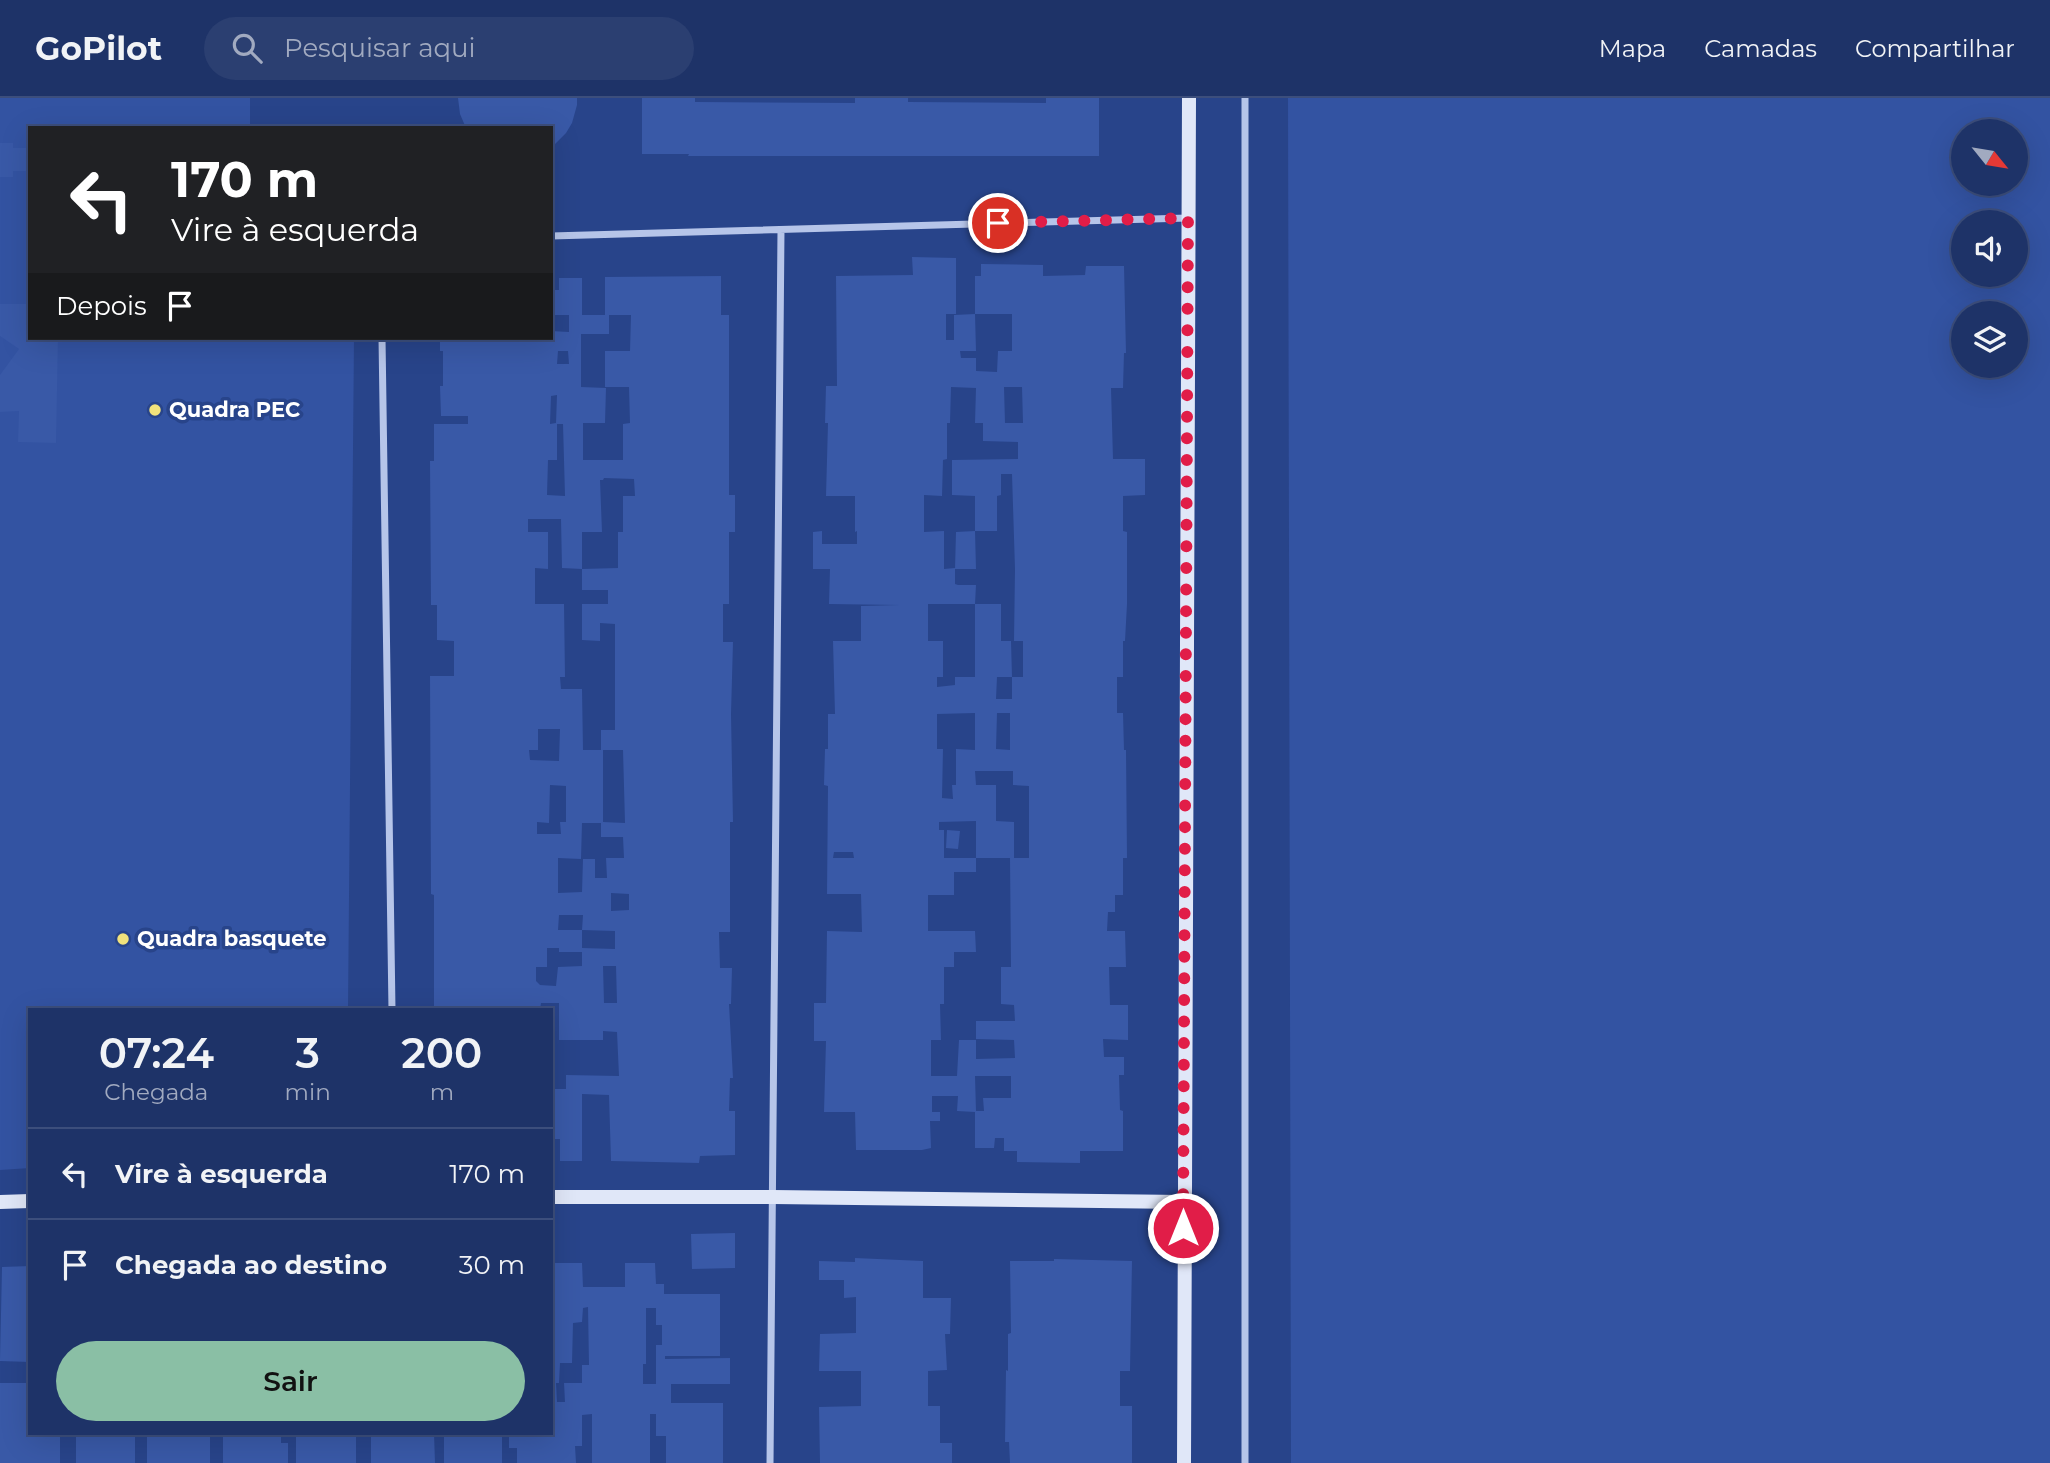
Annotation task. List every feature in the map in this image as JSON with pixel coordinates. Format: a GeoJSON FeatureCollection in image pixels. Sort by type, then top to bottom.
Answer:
{"type":"FeatureCollection","features":[{"type":"Feature","properties":{"kind":"street"},"geometry":{"type":"LineString","coordinates":[[1184,1463],[1189,98]]}},
{"type":"Feature","properties":{"kind":"street"},"geometry":{"type":"LineString","coordinates":[[1245,98],[1245,1463]]}},
{"type":"Feature","properties":{"kind":"street"},"geometry":{"type":"LineString","coordinates":[[553,236],[1188,218]]}},
{"type":"Feature","properties":{"kind":"street"},"geometry":{"type":"LineString","coordinates":[[770,1463],[781,230]]}},
{"type":"Feature","properties":{"kind":"street"},"geometry":{"type":"LineString","coordinates":[[382,340],[392,1008]]}},
{"type":"Feature","properties":{"kind":"street"},"geometry":{"type":"LineString","coordinates":[[553,1197],[1183,1202]]}},
{"type":"Feature","properties":{"kind":"street"},"geometry":{"type":"LineString","coordinates":[[0,1202],[28,1201]]}},
{"type":"Feature","properties":{"kind":"shaded area"},"geometry":{"type":"Polygon","coordinates":[[[0,98],[250,98],[250,126],[28,126],[28,340],[354,340],[348,1008],[28,1008],[28,1168],[0,1170],[0,98]]]}},
{"type":"Feature","properties":{"kind":"shaded area"},"geometry":{"type":"Polygon","coordinates":[[[1288,98],[2050,98],[2050,1463],[1291,1463],[1288,98]]]}},
{"type":"Feature","properties":{"kind":"building"},"geometry":{"type":"Polygon","coordinates":[[[458,98],[577,98],[572,123],[553,146],[553,126],[465,126],[458,98]]]}},
{"type":"Feature","properties":{"kind":"building"},"geometry":{"type":"Polygon","coordinates":[[[642,98],[695,98],[695,102],[855,103],[855,98],[908,98],[908,102],[1046,103],[1046,98],[1099,98],[1099,156],[642,154],[642,98]]]}},
{"type":"Feature","properties":{"kind":"building"},"geometry":{"type":"Polygon","coordinates":[[[0,143],[13,143],[13,148],[28,148],[28,171],[13,171],[13,177],[0,177],[0,143]]]}},
{"type":"Feature","properties":{"kind":"building"},"geometry":{"type":"Polygon","coordinates":[[[912,257],[956,258],[956,314],[946,314],[946,340],[954,340],[954,315],[975,314],[975,276],[981,276],[981,264],[1043,265],[1043,276],[1085,275],[1086,266],[1124,266],[1126,353],[1123,388],[1111,388],[1113,459],[1145,459],[1145,495],[1123,496],[1123,531],[1127,532],[1127,604],[1123,677],[1117,677],[1117,713],[1123,713],[1126,750],[1127,858],[1123,858],[1123,895],[1115,895],[1115,912],[1108,912],[1107,931],[1125,931],[1126,967],[1109,967],[1110,1005],[1128,1005],[1128,1040],[1103,1039],[1104,1057],[1124,1057],[1124,1075],[1119,1075],[1120,1110],[1123,1111],[1123,1151],[1080,1151],[1080,1163],[1017,1162],[1017,1151],[1004,1151],[1004,1138],[995,1138],[994,1148],[975,1148],[975,1112],[957,1111],[958,1096],[932,1096],[932,1112],[940,1112],[940,1121],[930,1121],[931,1148],[922,1150],[856,1150],[855,1112],[824,1112],[826,1041],[814,1041],[814,1003],[826,1003],[827,931],[862,932],[861,894],[827,894],[828,786],[824,785],[828,714],[835,714],[833,641],[861,641],[861,606],[899,605],[829,604],[830,569],[813,569],[813,532],[822,531],[822,544],[857,544],[855,496],[826,496],[826,386],[837,386],[836,276],[913,275],[912,257]],[[975,314],[976,351],[960,351],[961,358],[976,358],[976,371],[997,372],[998,351],[1012,351],[1012,314],[975,314]],[[951,387],[942,496],[924,495],[924,532],[944,531],[944,569],[955,568],[955,584],[976,585],[975,604],[1001,604],[1001,641],[1011,641],[1012,677],[1023,677],[1023,641],[1014,641],[1012,474],[1001,474],[1001,495],[997,496],[997,531],[975,531],[975,496],[952,495],[952,460],[1018,459],[1018,442],[983,441],[983,423],[975,423],[976,388],[951,387]],[[1004,387],[1005,423],[1023,423],[1022,387],[1004,387]],[[928,604],[928,641],[943,641],[943,677],[937,677],[937,687],[955,685],[955,677],[975,677],[975,604],[928,604]],[[997,677],[996,699],[1012,699],[1012,677],[997,677]],[[975,713],[937,714],[937,749],[943,749],[942,798],[953,799],[952,785],[956,785],[956,749],[975,750],[975,713]],[[997,713],[996,749],[1010,750],[1010,713],[997,713]],[[975,771],[976,785],[996,785],[996,821],[1014,822],[1014,858],[1029,858],[1029,786],[1013,785],[1013,771],[975,771]],[[976,821],[939,822],[939,830],[944,830],[944,858],[976,858],[976,821]],[[834,852],[833,858],[854,858],[853,852],[834,852]],[[976,858],[976,872],[954,872],[954,895],[928,895],[928,931],[975,931],[976,952],[954,952],[954,967],[944,967],[944,1004],[940,1004],[941,1040],[931,1040],[931,1076],[957,1076],[959,1040],[976,1040],[976,1059],[1015,1058],[1014,1040],[976,1039],[976,1021],[1015,1021],[1014,1005],[1001,1004],[1001,967],[1011,967],[1010,858],[976,858]],[[975,1076],[976,1111],[984,1111],[983,1098],[1011,1098],[1011,1076],[975,1076]]]}},
{"type":"Feature","properties":{"kind":"building"},"geometry":{"type":"Polygon","coordinates":[[[721,276],[721,315],[729,315],[729,495],[735,495],[735,532],[729,532],[729,604],[723,604],[723,642],[733,642],[733,822],[730,822],[730,932],[719,932],[720,968],[732,968],[729,1004],[733,1078],[730,1078],[729,1111],[735,1111],[735,1155],[700,1156],[699,1163],[611,1161],[609,1095],[582,1094],[582,1161],[560,1161],[560,1139],[553,1139],[553,1089],[566,1089],[566,1075],[619,1076],[617,1032],[603,1031],[603,1040],[559,1040],[559,1003],[541,1003],[540,1008],[434,1008],[430,676],[454,676],[454,641],[437,640],[437,605],[431,605],[430,461],[434,461],[434,424],[468,424],[468,416],[441,416],[443,351],[440,351],[440,340],[553,340],[553,331],[569,332],[569,315],[553,315],[553,290],[559,290],[559,278],[582,278],[582,315],[605,315],[605,277],[721,276]],[[609,315],[609,334],[581,334],[581,387],[606,388],[605,423],[583,423],[583,460],[623,460],[623,424],[630,423],[629,387],[605,387],[605,351],[630,351],[631,315],[609,315]],[[558,351],[557,364],[569,364],[568,351],[558,351]],[[557,395],[551,396],[550,424],[556,423],[557,395]],[[557,424],[557,460],[548,460],[547,495],[565,496],[563,424],[557,424]],[[634,479],[600,480],[602,532],[582,532],[582,569],[618,568],[618,532],[623,532],[623,496],[635,496],[634,479]],[[528,519],[528,532],[548,532],[548,569],[535,568],[535,604],[564,604],[565,677],[560,677],[561,689],[582,689],[583,750],[601,750],[601,730],[615,730],[615,624],[600,623],[600,641],[582,640],[582,604],[608,604],[608,590],[582,590],[582,569],[562,568],[561,519],[528,519]],[[538,729],[538,750],[529,750],[530,760],[559,761],[560,729],[538,729]],[[603,750],[603,822],[625,823],[623,750],[603,750]],[[550,785],[549,823],[537,822],[537,834],[561,834],[560,822],[566,822],[566,786],[550,785]],[[582,823],[581,859],[558,858],[558,893],[582,892],[583,859],[595,859],[595,878],[607,878],[606,858],[624,858],[623,837],[601,837],[601,823],[582,823]],[[611,893],[611,911],[629,910],[629,894],[611,893]],[[559,915],[558,930],[582,930],[583,915],[559,915]],[[582,930],[582,948],[615,949],[615,931],[582,930]],[[547,948],[547,967],[536,967],[536,981],[540,985],[556,986],[558,967],[582,966],[582,952],[559,952],[559,948],[547,948]],[[603,966],[604,1003],[617,1003],[616,966],[603,966]]]}},
{"type":"Feature","properties":{"kind":"building"},"geometry":{"type":"Polygon","coordinates":[[[0,304],[28,304],[28,340],[58,340],[56,443],[18,442],[19,411],[0,412],[0,375],[19,349],[0,336],[0,304]]]}},
{"type":"Feature","properties":{"kind":"building"},"geometry":{"type":"Polygon","coordinates":[[[975,531],[976,569],[955,569],[956,532],[975,531]]]}},
{"type":"Feature","properties":{"kind":"building"},"geometry":{"type":"Polygon","coordinates":[[[947,830],[960,831],[958,849],[946,848],[947,830]]]}},
{"type":"Feature","properties":{"kind":"building"},"geometry":{"type":"Polygon","coordinates":[[[735,1233],[735,1268],[692,1269],[691,1234],[735,1233]]]}},
{"type":"Feature","properties":{"kind":"building"},"geometry":{"type":"Polygon","coordinates":[[[855,1258],[923,1261],[923,1298],[951,1298],[950,1334],[945,1334],[947,1370],[928,1371],[928,1406],[940,1406],[940,1443],[952,1443],[952,1463],[820,1463],[819,1407],[861,1406],[861,1371],[819,1371],[820,1334],[856,1333],[856,1297],[844,1298],[844,1280],[819,1280],[819,1261],[855,1262],[855,1258]]]}},
{"type":"Feature","properties":{"kind":"building"},"geometry":{"type":"Polygon","coordinates":[[[1010,1261],[1132,1261],[1130,1371],[1120,1371],[1120,1406],[1132,1406],[1132,1463],[1010,1463],[1009,1442],[1005,1442],[1006,1370],[1008,1371],[1008,1334],[1011,1333],[1010,1261]]]}},
{"type":"Feature","properties":{"kind":"building"},"geometry":{"type":"Polygon","coordinates":[[[553,1263],[582,1263],[583,1287],[625,1287],[625,1263],[655,1263],[656,1284],[664,1284],[664,1294],[720,1294],[720,1356],[665,1356],[665,1359],[730,1358],[730,1384],[671,1384],[671,1403],[723,1403],[723,1463],[666,1463],[666,1436],[656,1436],[656,1414],[650,1414],[650,1463],[592,1463],[592,1414],[582,1415],[582,1446],[575,1446],[576,1463],[517,1463],[517,1448],[509,1448],[509,1435],[553,1435],[553,1263]],[[588,1307],[583,1308],[582,1322],[573,1323],[572,1363],[560,1363],[559,1383],[556,1383],[557,1402],[565,1402],[564,1383],[582,1383],[582,1365],[589,1365],[588,1307]],[[646,1308],[646,1364],[643,1364],[643,1384],[656,1384],[656,1345],[662,1345],[662,1325],[656,1325],[656,1308],[646,1308]]]}},
{"type":"Feature","properties":{"kind":"building"},"geometry":{"type":"Polygon","coordinates":[[[28,1266],[28,1362],[0,1361],[2,1267],[28,1266]]]}},
{"type":"Feature","properties":{"kind":"building"},"geometry":{"type":"Polygon","coordinates":[[[0,1383],[28,1383],[28,1435],[60,1435],[60,1463],[0,1463],[0,1383]]]}},
{"type":"Feature","properties":{"kind":"building"},"geometry":{"type":"Polygon","coordinates":[[[76,1435],[135,1435],[135,1463],[76,1463],[76,1435]]]}},
{"type":"Feature","properties":{"kind":"building"},"geometry":{"type":"Polygon","coordinates":[[[147,1435],[210,1435],[210,1463],[147,1463],[147,1435]]]}},
{"type":"Feature","properties":{"kind":"building"},"geometry":{"type":"Polygon","coordinates":[[[223,1435],[281,1435],[281,1443],[288,1443],[288,1463],[223,1463],[223,1435]]]}},
{"type":"Feature","properties":{"kind":"building"},"geometry":{"type":"Polygon","coordinates":[[[296,1435],[356,1435],[356,1463],[296,1463],[296,1435]]]}},
{"type":"Feature","properties":{"kind":"building"},"geometry":{"type":"Polygon","coordinates":[[[371,1435],[434,1435],[435,1463],[371,1463],[371,1435]]]}},
{"type":"Feature","properties":{"kind":"building"},"geometry":{"type":"Polygon","coordinates":[[[444,1435],[502,1435],[502,1463],[444,1463],[444,1435]]]}},
{"type":"Feature","properties":{"kind":"place","name":"Quadra PEC"},"geometry":{"type":"Point","coordinates":[155,410]}},
{"type":"Feature","properties":{"kind":"place","name":"Quadra basquete"},"geometry":{"type":"Point","coordinates":[123,939]}},
{"type":"Feature","properties":{"kind":"route"},"geometry":{"type":"LineString","coordinates":[[998,223],[1188,218],[1183,1228]]}}]}
